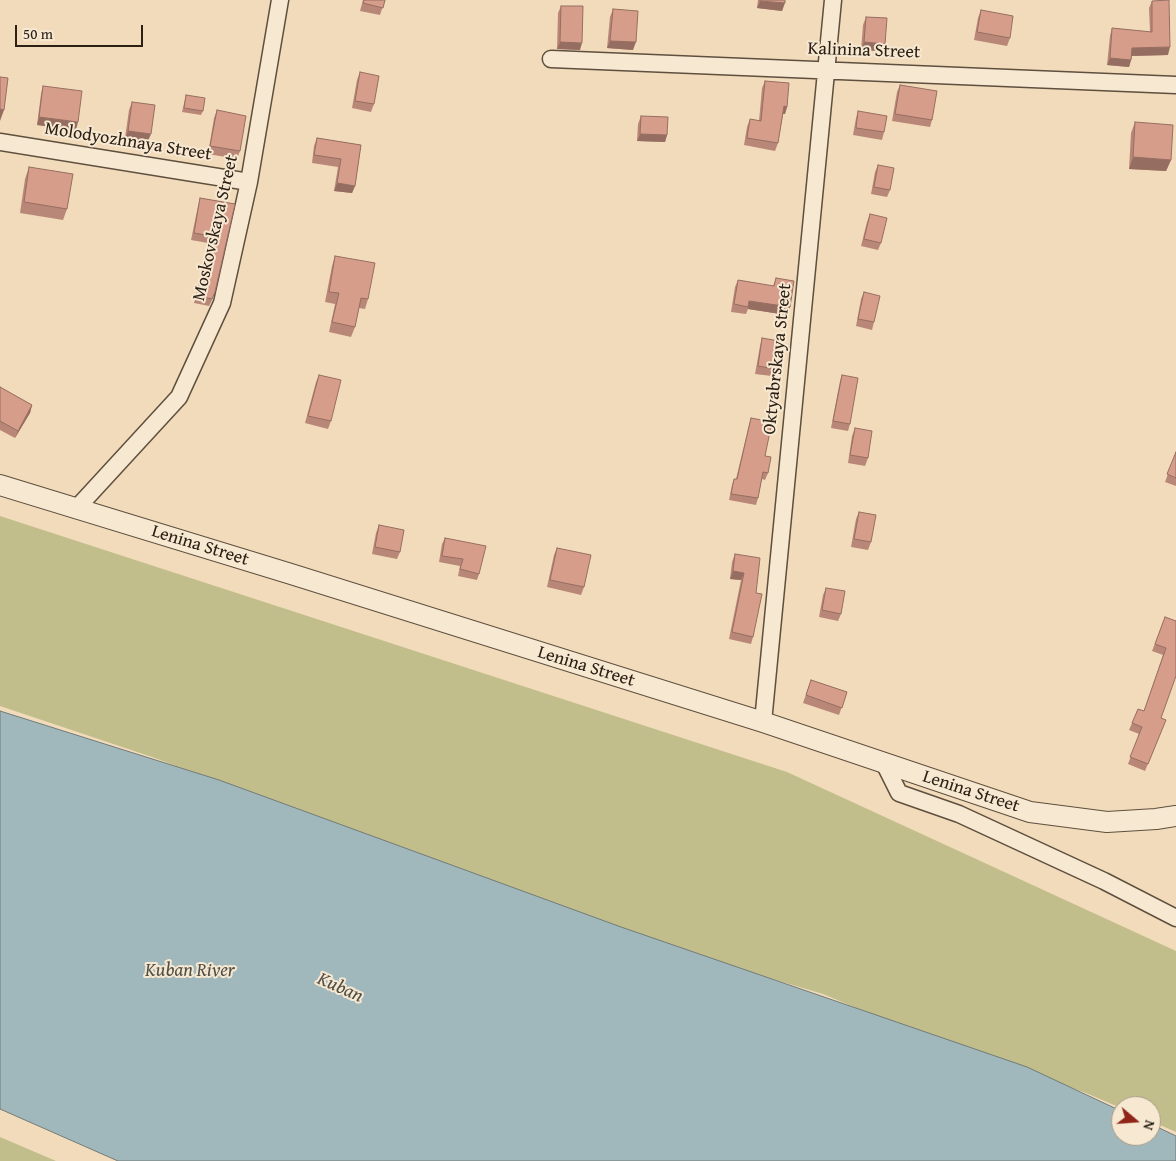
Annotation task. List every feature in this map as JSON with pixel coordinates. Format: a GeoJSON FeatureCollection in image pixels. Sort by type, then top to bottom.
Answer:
{"type":"FeatureCollection","features":[{"type":"Feature","properties":{"kind":"street","name":"Moskovskaya Street"},"geometry":{"type":"LineString","coordinates":[[76,509],[179,397],[222,303],[250,182],[280,0]]}},
{"type":"Feature","properties":{"kind":"street","name":"Oktyabrskaya Street"},"geometry":{"type":"LineString","coordinates":[[763,722],[833,0]]}},
{"type":"Feature","properties":{"kind":"street","name":"Kalinina Street"},"geometry":{"type":"LineString","coordinates":[[551,59],[1176,85]]}},
{"type":"Feature","properties":{"kind":"street","name":"Molodyozhnaya Street"},"geometry":{"type":"LineString","coordinates":[[0,142],[250,182]]}},
{"type":"Feature","properties":{"kind":"street","name":"Lenina Street"},"geometry":{"type":"LineString","coordinates":[[0,485],[763,722],[1030,812],[1107,822],[1176,816]]}},
{"type":"Feature","properties":{"kind":"street"},"geometry":{"type":"LineString","coordinates":[[884,763],[899,793],[959,814],[1104,881],[1176,918]]}},
{"type":"Feature","properties":{"kind":"shaded area"},"geometry":{"type":"Polygon","coordinates":[[[0,516],[787,772],[1176,951],[1176,1132],[1161,1125],[1161,1096],[1111,1096],[1111,1104],[1086,1093],[919,1034],[823,994],[654,944],[152,757],[0,706],[0,516]]]}},
{"type":"Feature","properties":{"kind":"shaded area"},"geometry":{"type":"Polygon","coordinates":[[[0,1137],[56,1161],[0,1161],[0,1137]]]}},
{"type":"Feature","properties":{"kind":"water","name":"Kuban River"},"geometry":{"type":"Polygon","coordinates":[[[0,711],[219,780],[621,927],[1027,1067],[1111,1106],[1111,1146],[1161,1146],[1161,1129],[1176,1136],[1176,1161],[118,1161],[0,1109],[0,711]]]}},
{"type":"Feature","properties":{"kind":"building"},"geometry":{"type":"Polygon","coordinates":[[[364,0],[385,0],[383,8],[363,3],[364,0]]]}},
{"type":"Feature","properties":{"kind":"building"},"geometry":{"type":"Polygon","coordinates":[[[785,0],[785,3],[760,1],[785,0]]]}},
{"type":"Feature","properties":{"kind":"building"},"geometry":{"type":"Polygon","coordinates":[[[1169,0],[1170,47],[1132,48],[1131,60],[1110,58],[1112,28],[1152,32],[1152,1],[1169,0]]]}},
{"type":"Feature","properties":{"kind":"building"},"geometry":{"type":"Polygon","coordinates":[[[561,6],[583,6],[582,43],[560,42],[561,6]]]}},
{"type":"Feature","properties":{"kind":"building"},"geometry":{"type":"Polygon","coordinates":[[[613,9],[638,11],[636,42],[610,41],[613,9]]]}},
{"type":"Feature","properties":{"kind":"building"},"geometry":{"type":"Polygon","coordinates":[[[981,10],[1013,16],[1010,38],[977,32],[981,10]]]}},
{"type":"Feature","properties":{"kind":"building"},"geometry":{"type":"Polygon","coordinates":[[[866,17],[887,18],[885,44],[864,42],[866,17]]]}},
{"type":"Feature","properties":{"kind":"building"},"geometry":{"type":"Polygon","coordinates":[[[360,72],[379,76],[374,104],[355,101],[360,72]]]}},
{"type":"Feature","properties":{"kind":"building"},"geometry":{"type":"Polygon","coordinates":[[[0,77],[8,78],[4,110],[0,109],[0,77]]]}},
{"type":"Feature","properties":{"kind":"building"},"geometry":{"type":"Polygon","coordinates":[[[765,81],[789,83],[787,107],[784,106],[778,143],[747,138],[750,119],[761,121],[765,81]]]}},
{"type":"Feature","properties":{"kind":"building"},"geometry":{"type":"Polygon","coordinates":[[[900,85],[937,91],[932,120],[895,114],[900,85]]]}},
{"type":"Feature","properties":{"kind":"building"},"geometry":{"type":"Polygon","coordinates":[[[43,86],[82,91],[78,122],[39,117],[43,86]]]}},
{"type":"Feature","properties":{"kind":"building"},"geometry":{"type":"Polygon","coordinates":[[[186,95],[205,98],[203,111],[184,108],[186,95]]]}},
{"type":"Feature","properties":{"kind":"building"},"geometry":{"type":"Polygon","coordinates":[[[132,102],[155,105],[151,134],[128,131],[132,102]]]}},
{"type":"Feature","properties":{"kind":"building"},"geometry":{"type":"Polygon","coordinates":[[[217,110],[246,116],[240,151],[210,146],[217,110]]]}},
{"type":"Feature","properties":{"kind":"building"},"geometry":{"type":"Polygon","coordinates":[[[858,111],[887,116],[884,132],[856,128],[858,111]]]}},
{"type":"Feature","properties":{"kind":"building"},"geometry":{"type":"Polygon","coordinates":[[[641,116],[668,117],[667,135],[640,134],[641,116]]]}},
{"type":"Feature","properties":{"kind":"building"},"geometry":{"type":"Polygon","coordinates":[[[1135,122],[1173,125],[1171,160],[1133,157],[1135,122]]]}},
{"type":"Feature","properties":{"kind":"building"},"geometry":{"type":"Polygon","coordinates":[[[317,138],[361,145],[355,186],[337,183],[341,159],[314,155],[317,138]]]}},
{"type":"Feature","properties":{"kind":"building"},"geometry":{"type":"Polygon","coordinates":[[[878,165],[894,168],[890,190],[874,187],[878,165]]]}},
{"type":"Feature","properties":{"kind":"building"},"geometry":{"type":"Polygon","coordinates":[[[29,167],[73,174],[67,209],[24,202],[29,167]]]}},
{"type":"Feature","properties":{"kind":"building"},"geometry":{"type":"Polygon","coordinates":[[[200,198],[235,204],[212,299],[197,296],[211,236],[194,233],[200,198]]]}},
{"type":"Feature","properties":{"kind":"building"},"geometry":{"type":"Polygon","coordinates":[[[870,214],[887,218],[881,243],[864,239],[870,214]]]}},
{"type":"Feature","properties":{"kind":"building"},"geometry":{"type":"Polygon","coordinates":[[[335,256],[375,263],[368,299],[361,298],[355,327],[332,322],[339,293],[329,292],[335,256]]]}},
{"type":"Feature","properties":{"kind":"building"},"geometry":{"type":"Polygon","coordinates":[[[776,278],[794,281],[790,307],[749,301],[748,307],[734,304],[738,280],[774,286],[776,278]]]}},
{"type":"Feature","properties":{"kind":"building"},"geometry":{"type":"Polygon","coordinates":[[[864,292],[880,296],[874,322],[858,319],[864,292]]]}},
{"type":"Feature","properties":{"kind":"building"},"geometry":{"type":"Polygon","coordinates":[[[762,338],[779,341],[775,369],[758,366],[762,338]]]}},
{"type":"Feature","properties":{"kind":"building"},"geometry":{"type":"Polygon","coordinates":[[[319,375],[341,380],[331,421],[308,416],[319,375]]]}},
{"type":"Feature","properties":{"kind":"building"},"geometry":{"type":"Polygon","coordinates":[[[842,375],[858,378],[850,424],[833,421],[842,375]]]}},
{"type":"Feature","properties":{"kind":"building"},"geometry":{"type":"Polygon","coordinates":[[[0,387],[32,405],[18,431],[0,421],[0,387]]]}},
{"type":"Feature","properties":{"kind":"building"},"geometry":{"type":"Polygon","coordinates":[[[751,418],[772,422],[765,456],[771,457],[768,473],[763,472],[758,498],[731,494],[734,479],[737,479],[751,418]]]}},
{"type":"Feature","properties":{"kind":"building"},"geometry":{"type":"Polygon","coordinates":[[[855,428],[872,431],[868,458],[850,455],[855,428]]]}},
{"type":"Feature","properties":{"kind":"building"},"geometry":{"type":"Polygon","coordinates":[[[1176,452],[1176,478],[1167,474],[1176,452]]]}},
{"type":"Feature","properties":{"kind":"building"},"geometry":{"type":"Polygon","coordinates":[[[859,512],[876,515],[871,542],[854,539],[859,512]]]}},
{"type":"Feature","properties":{"kind":"building"},"geometry":{"type":"Polygon","coordinates":[[[379,525],[404,530],[400,552],[375,547],[379,525]]]}},
{"type":"Feature","properties":{"kind":"building"},"geometry":{"type":"Polygon","coordinates":[[[445,538],[486,546],[479,574],[460,569],[463,559],[442,556],[445,538]]]}},
{"type":"Feature","properties":{"kind":"building"},"geometry":{"type":"Polygon","coordinates":[[[557,548],[591,555],[584,587],[550,580],[557,548]]]}},
{"type":"Feature","properties":{"kind":"building"},"geometry":{"type":"Polygon","coordinates":[[[735,554],[760,558],[756,593],[762,594],[753,637],[732,632],[744,573],[733,571],[735,554]]]}},
{"type":"Feature","properties":{"kind":"building"},"geometry":{"type":"Polygon","coordinates":[[[826,588],[845,591],[841,614],[822,610],[826,588]]]}},
{"type":"Feature","properties":{"kind":"building"},"geometry":{"type":"Polygon","coordinates":[[[1165,617],[1176,621],[1176,676],[1161,718],[1166,720],[1148,764],[1130,757],[1142,727],[1132,723],[1138,709],[1144,711],[1166,648],[1155,644],[1165,617]]]}},
{"type":"Feature","properties":{"kind":"building"},"geometry":{"type":"Polygon","coordinates":[[[811,680],[847,692],[842,708],[806,695],[811,680]]]}},
{"type":"Feature","properties":{"kind":"water label","name":"Kuban"},"geometry":{"type":"Point","coordinates":[340,988]}}]}
